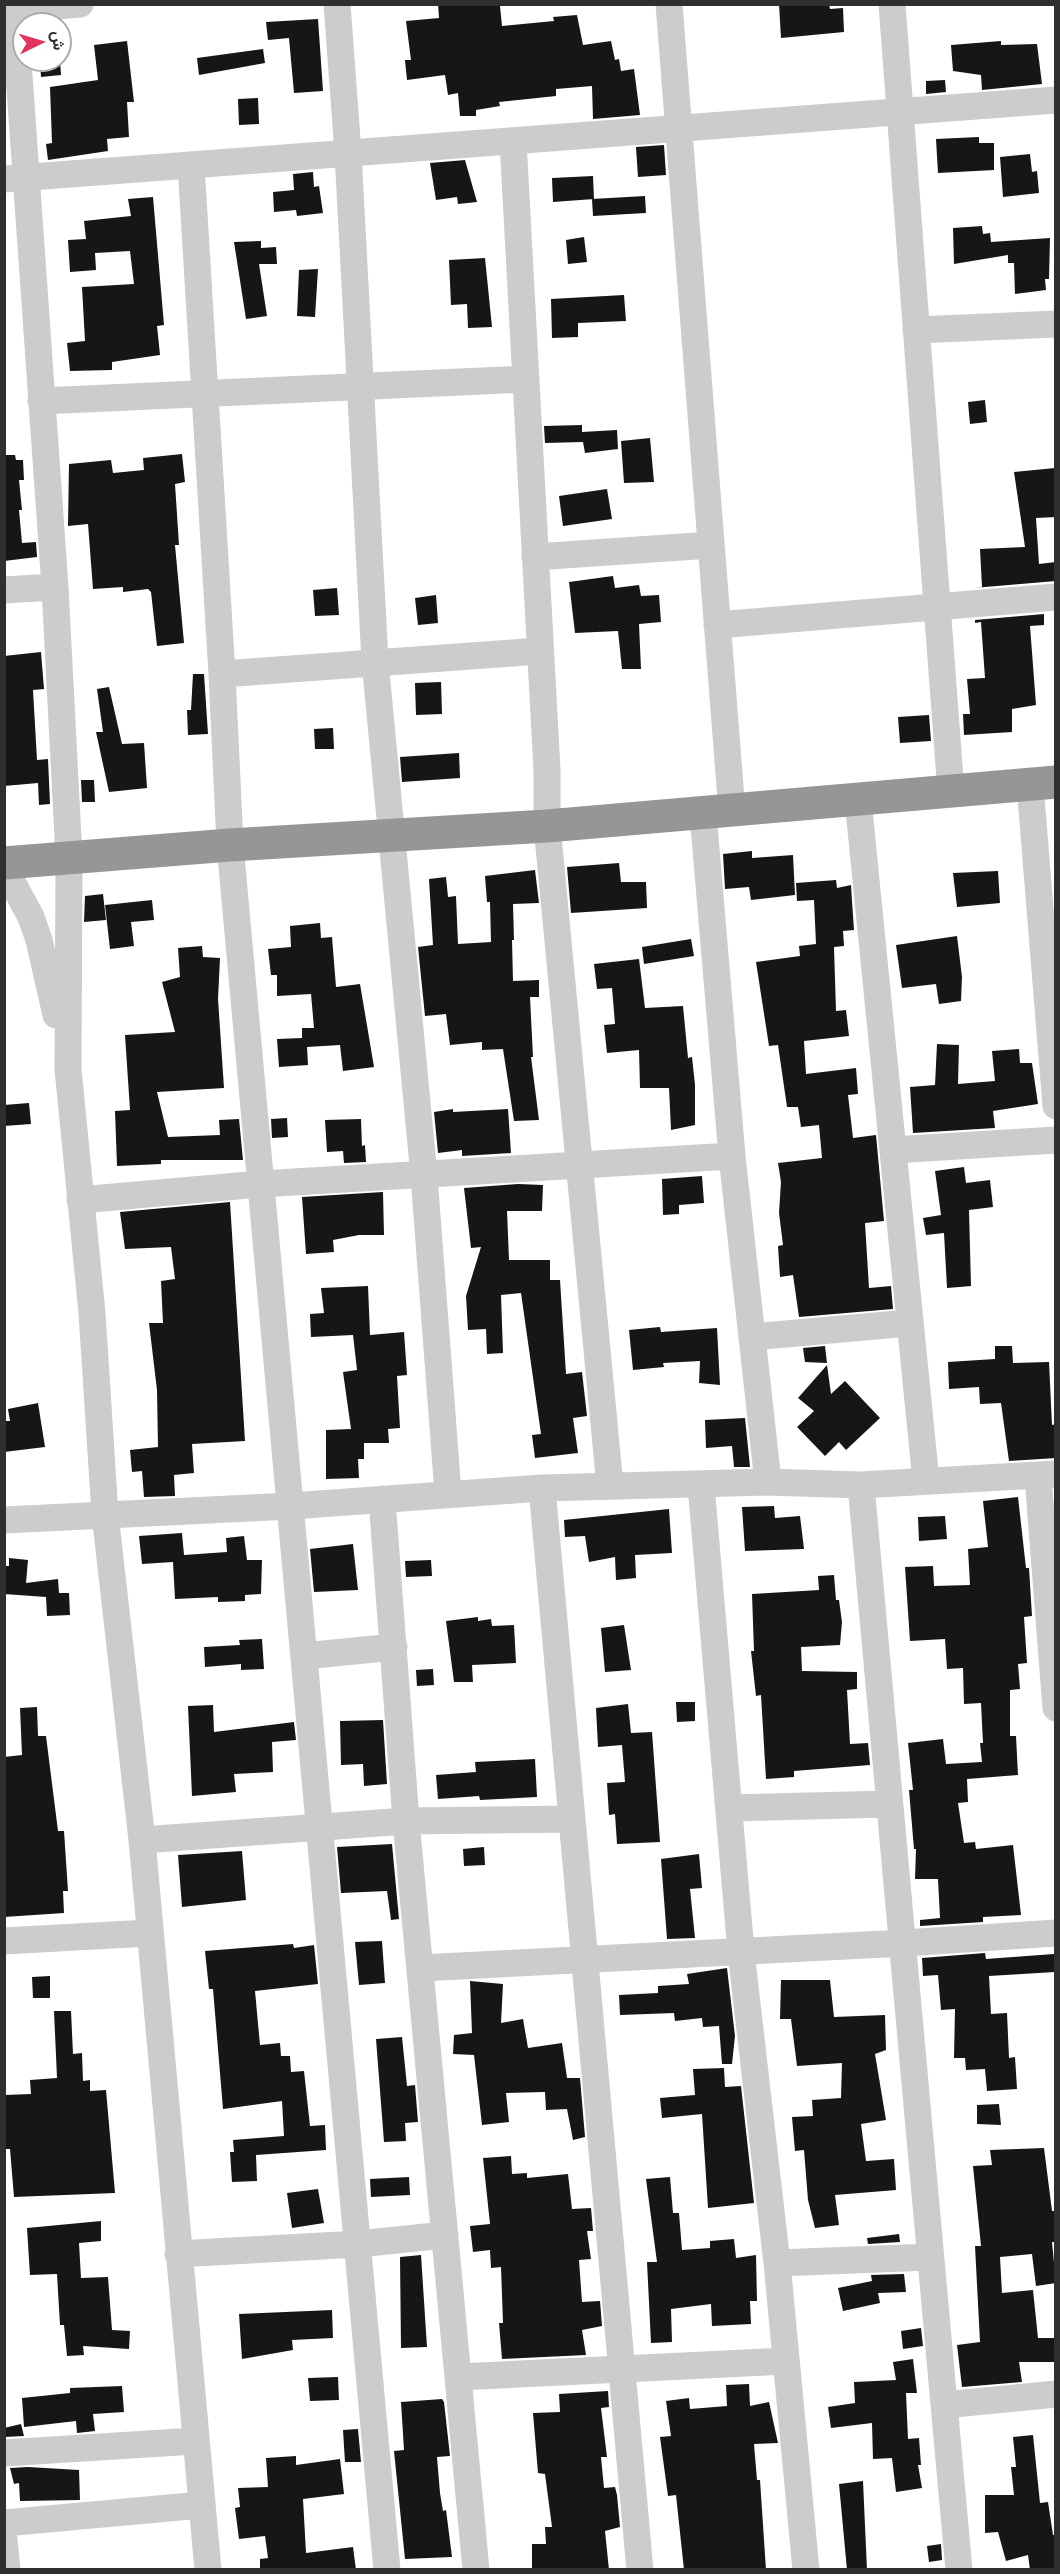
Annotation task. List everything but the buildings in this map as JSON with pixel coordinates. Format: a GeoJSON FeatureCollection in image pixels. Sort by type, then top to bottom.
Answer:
{"type":"FeatureCollection","features":[{"type":"Feature","properties":{"kind":"highway"},"geometry":{"type":"LineString","coordinates":[[4,865],[69,857],[230,845],[718,813],[1043,784]]}},
{"type":"Feature","properties":{"kind":"street"},"geometry":{"type":"LineString","coordinates":[[80,4],[11,8],[15,178],[41,401],[55,587],[69,857],[68,1069],[92,1313],[105,1514],[142,1840],[208,2570]]}},
{"type":"Feature","properties":{"kind":"street"},"geometry":{"type":"LineString","coordinates":[[337,4],[348,153],[375,661],[424,1176],[448,1493]]}},
{"type":"Feature","properties":{"kind":"street"},"geometry":{"type":"LineString","coordinates":[[669,4],[717,625],[718,813],[732,1156],[768,1482]]}},
{"type":"Feature","properties":{"kind":"street"},"geometry":{"type":"LineString","coordinates":[[892,4],[951,792]]}},
{"type":"Feature","properties":{"kind":"street"},"geometry":{"type":"LineString","coordinates":[[15,178],[1056,100]]}},
{"type":"Feature","properties":{"kind":"street"},"geometry":{"type":"LineString","coordinates":[[513,141],[547,826],[610,1486]]}},
{"type":"Feature","properties":{"kind":"street"},"geometry":{"type":"LineString","coordinates":[[191,165],[222,674],[230,845],[387,2570]]}},
{"type":"Feature","properties":{"kind":"street"},"geometry":{"type":"LineString","coordinates":[[916,330],[1056,324]]}},
{"type":"Feature","properties":{"kind":"street"},"geometry":{"type":"LineString","coordinates":[[41,401],[525,379]]}},
{"type":"Feature","properties":{"kind":"street"},"geometry":{"type":"LineString","coordinates":[[535,557],[711,545]]}},
{"type":"Feature","properties":{"kind":"street"},"geometry":{"type":"LineString","coordinates":[[4,590],[55,587]]}},
{"type":"Feature","properties":{"kind":"street"},"geometry":{"type":"LineString","coordinates":[[717,625],[1056,597]]}},
{"type":"Feature","properties":{"kind":"street"},"geometry":{"type":"LineString","coordinates":[[222,674],[375,661],[540,651]]}},
{"type":"Feature","properties":{"kind":"street"},"geometry":{"type":"LineString","coordinates":[[1043,784],[1056,1106]]}},
{"type":"Feature","properties":{"kind":"street"},"geometry":{"type":"LineString","coordinates":[[858,800],[926,1481]]}},
{"type":"Feature","properties":{"kind":"street"},"geometry":{"type":"LineString","coordinates":[[4,865],[31,917],[39,940],[68,1069]]}},
{"type":"Feature","properties":{"kind":"street"},"geometry":{"type":"LineString","coordinates":[[893,1150],[1056,1140]]}},
{"type":"Feature","properties":{"kind":"street"},"geometry":{"type":"LineString","coordinates":[[80,1200],[260,1185],[732,1156]]}},
{"type":"Feature","properties":{"kind":"street"},"geometry":{"type":"LineString","coordinates":[[752,1337],[909,1323]]}},
{"type":"Feature","properties":{"kind":"street"},"geometry":{"type":"LineString","coordinates":[[4,1520],[291,1506],[542,1488],[768,1482],[861,1485],[1047,1475],[1056,1708]]}},
{"type":"Feature","properties":{"kind":"street"},"geometry":{"type":"LineString","coordinates":[[701,1485],[741,1952],[777,2263],[806,2570]]}},
{"type":"Feature","properties":{"kind":"street"},"geometry":{"type":"LineString","coordinates":[[861,1485],[959,2570]]}},
{"type":"Feature","properties":{"kind":"street"},"geometry":{"type":"LineString","coordinates":[[542,1488],[587,1960],[640,2570]]}},
{"type":"Feature","properties":{"kind":"street"},"geometry":{"type":"LineString","coordinates":[[382,1499],[406,1821],[476,2570]]}},
{"type":"Feature","properties":{"kind":"street"},"geometry":{"type":"LineString","coordinates":[[304,1656],[394,1647]]}},
{"type":"Feature","properties":{"kind":"street"},"geometry":{"type":"LineString","coordinates":[[729,1808],[890,1804]]}},
{"type":"Feature","properties":{"kind":"street"},"geometry":{"type":"LineString","coordinates":[[142,1840],[406,1821],[572,1819]]}},
{"type":"Feature","properties":{"kind":"street"},"geometry":{"type":"LineString","coordinates":[[4,1941],[149,1933]]}},
{"type":"Feature","properties":{"kind":"street"},"geometry":{"type":"LineString","coordinates":[[421,1968],[1056,1933]]}},
{"type":"Feature","properties":{"kind":"street"},"geometry":{"type":"LineString","coordinates":[[178,2254],[357,2244],[446,2235]]}},
{"type":"Feature","properties":{"kind":"street"},"geometry":{"type":"LineString","coordinates":[[777,2263],[930,2257]]}},
{"type":"Feature","properties":{"kind":"street"},"geometry":{"type":"LineString","coordinates":[[459,2377],[786,2361]]}},
{"type":"Feature","properties":{"kind":"street"},"geometry":{"type":"LineString","coordinates":[[944,2405],[1056,2394]]}},
{"type":"Feature","properties":{"kind":"street"},"geometry":{"type":"LineString","coordinates":[[4,2452],[195,2441]]}},
{"type":"Feature","properties":{"kind":"street"},"geometry":{"type":"LineString","coordinates":[[4,2523],[202,2505]]}},
{"type":"Feature","properties":{"kind":"street"},"geometry":{"type":"LineString","coordinates":[[4,2540],[7,2570]]}}]}
